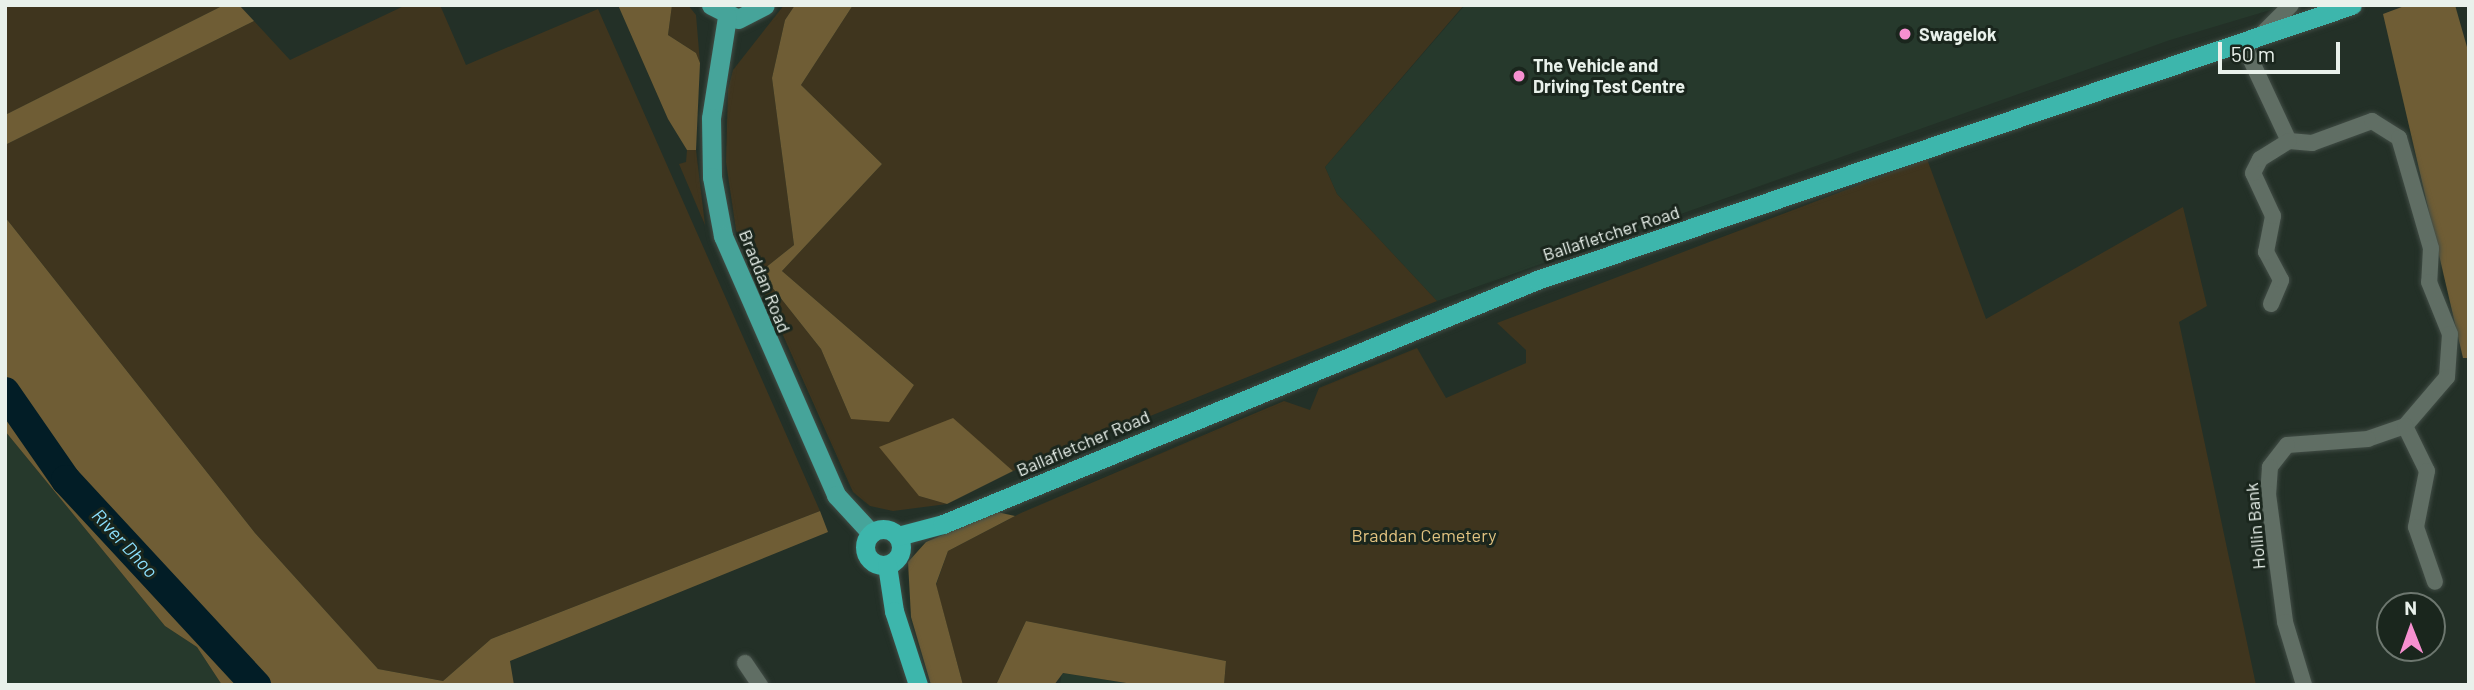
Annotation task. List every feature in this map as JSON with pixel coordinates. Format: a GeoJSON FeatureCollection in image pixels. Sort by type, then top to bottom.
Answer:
{"type":"FeatureCollection","features":[{"type":"Feature","properties":{"kind":"highway","name":"Ballafletcher Road"},"geometry":{"type":"LineString","coordinates":[[898,536],[943,524],[1536,280],[2352,5]]}},
{"type":"Feature","properties":{"kind":"highway"},"geometry":{"type":"LineString","coordinates":[[885,529],[898,536],[900,555],[887,565],[867,555],[872,533],[885,529]]}},
{"type":"Feature","properties":{"kind":"highway"},"geometry":{"type":"LineString","coordinates":[[887,565],[894,611],[918,685]]}},
{"type":"Feature","properties":{"kind":"main road"},"geometry":{"type":"LineString","coordinates":[[711,5],[727,17],[750,18],[765,5]]}},
{"type":"Feature","properties":{"kind":"main road","name":"Braddan Road"},"geometry":{"type":"LineString","coordinates":[[727,17],[711,118],[723,236],[836,495],[872,533]]}},
{"type":"Feature","properties":{"kind":"street"},"geometry":{"type":"LineString","coordinates":[[2289,141],[2250,40],[2291,5]]}},
{"type":"Feature","properties":{"kind":"street"},"geometry":{"type":"LineString","coordinates":[[2270,304],[2281,288],[2266,252],[2273,216],[2253,173],[2260,159],[2289,141],[2312,143],[2372,121],[2389,128],[2403,149],[2407,183],[2431,248],[2429,282],[2450,334],[2447,377],[2405,426],[2427,471],[2416,527],[2435,582]]}},
{"type":"Feature","properties":{"kind":"street","name":"Hollin Bank"},"geometry":{"type":"LineString","coordinates":[[2304,685],[2285,622],[2268,494],[2270,467],[2287,445],[2368,439],[2405,426]]}},
{"type":"Feature","properties":{"kind":"street"},"geometry":{"type":"LineString","coordinates":[[745,663],[760,685]]}},
{"type":"Feature","properties":{"kind":"shaded area"},"geometry":{"type":"Polygon","coordinates":[[[224,5],[239,5],[254,21],[5,145],[5,115],[224,5]]]}},
{"type":"Feature","properties":{"kind":"shaded area"},"geometry":{"type":"Polygon","coordinates":[[[618,5],[672,5],[668,35],[696,53],[700,63],[696,150],[687,150],[668,119],[618,5]]]}},
{"type":"Feature","properties":{"kind":"shaded area"},"geometry":{"type":"Polygon","coordinates":[[[795,5],[853,5],[801,85],[882,164],[782,271],[914,385],[889,422],[851,419],[821,349],[760,272],[794,245],[772,78],[785,20],[795,5]]]}},
{"type":"Feature","properties":{"kind":"shaded area"},"geometry":{"type":"Polygon","coordinates":[[[1465,5],[2287,5],[2170,40],[1437,301],[1337,194],[1325,167],[1465,5]]]}},
{"type":"Feature","properties":{"kind":"shaded area"},"geometry":{"type":"Polygon","coordinates":[[[2407,5],[2455,5],[2469,54],[2469,358],[2463,358],[2383,14],[2407,5]]]}},
{"type":"Feature","properties":{"kind":"shaded area"},"geometry":{"type":"Polygon","coordinates":[[[5,217],[255,533],[378,669],[443,681],[491,639],[820,511],[828,532],[510,661],[514,685],[222,685],[197,647],[165,626],[5,431],[5,217]]]}},
{"type":"Feature","properties":{"kind":"shaded area"},"geometry":{"type":"Polygon","coordinates":[[[953,418],[1013,471],[947,504],[919,496],[879,447],[953,418]]]}},
{"type":"Feature","properties":{"kind":"shaded area"},"geometry":{"type":"Polygon","coordinates":[[[5,431],[165,626],[197,647],[222,685],[5,685],[5,431]]]}},
{"type":"Feature","properties":{"kind":"shaded area"},"geometry":{"type":"Polygon","coordinates":[[[997,512],[1015,516],[948,551],[936,584],[963,685],[931,685],[911,617],[908,562],[926,542],[997,512]]]}},
{"type":"Feature","properties":{"kind":"shaded area"},"geometry":{"type":"Polygon","coordinates":[[[1026,621],[1226,661],[1224,685],[1139,685],[1063,673],[1054,685],[996,685],[1026,621]]]}},
{"type":"Feature","properties":{"kind":"shaded area"},"geometry":{"type":"Polygon","coordinates":[[[1062,673],[1139,685],[1060,685],[1062,673]]]}},
{"type":"Feature","properties":{"kind":"green space"},"geometry":{"type":"Polygon","coordinates":[[[5,5],[224,5],[5,115],[5,5]]]}},
{"type":"Feature","properties":{"kind":"green space"},"geometry":{"type":"Polygon","coordinates":[[[406,5],[440,5],[466,65],[598,9],[820,511],[491,639],[443,681],[378,669],[255,533],[5,217],[5,145],[254,21],[290,60],[406,5]]]}},
{"type":"Feature","properties":{"kind":"green space"},"geometry":{"type":"Polygon","coordinates":[[[672,5],[688,5],[696,15],[700,63],[696,53],[668,35],[672,5]]]}},
{"type":"Feature","properties":{"kind":"green space"},"geometry":{"type":"Polygon","coordinates":[[[784,5],[795,5],[785,20],[772,78],[794,245],[760,272],[821,349],[851,419],[914,385],[782,271],[882,164],[801,85],[853,5],[1464,5],[1325,167],[1337,194],[1437,301],[1013,471],[952,418],[919,496],[947,504],[893,511],[870,506],[853,492],[736,230],[726,162],[728,89],[733,70],[784,5]]]}},
{"type":"Feature","properties":{"kind":"green space"},"geometry":{"type":"Polygon","coordinates":[[[687,150],[696,150],[705,225],[679,164],[686,162],[687,150]]]}},
{"type":"Feature","properties":{"kind":"green space","name":"Braddan Cemetery"},"geometry":{"type":"Polygon","coordinates":[[[1927,159],[1986,319],[2183,207],[2207,306],[2179,322],[2256,685],[1224,685],[1226,661],[1026,621],[996,685],[963,685],[936,585],[948,551],[1021,513],[1284,401],[1310,410],[1319,388],[1417,348],[1446,398],[1526,363],[1526,350],[1497,323],[1927,159]]]}},
{"type":"Feature","properties":{"kind":"waterway","name":"River Dhoo"},"geometry":{"type":"LineString","coordinates":[[5,392],[66,480],[256,685]]}},
{"type":"Feature","properties":{"kind":"place","name":"Swagelok"},"geometry":{"type":"Point","coordinates":[1905,34]}},
{"type":"Feature","properties":{"kind":"place","name":"The Vehicle and Driving Test Centre"},"geometry":{"type":"Point","coordinates":[1519,76]}}]}
